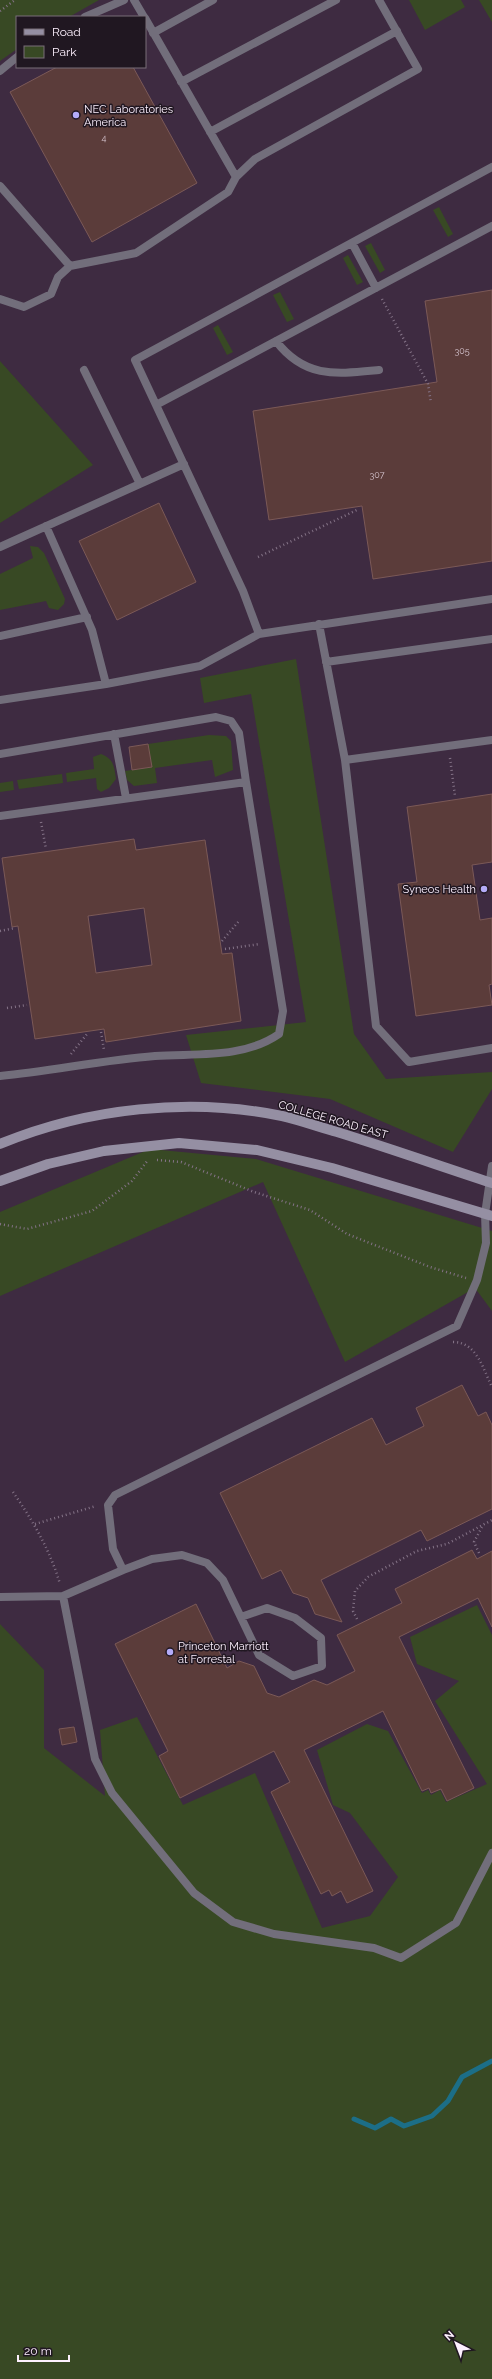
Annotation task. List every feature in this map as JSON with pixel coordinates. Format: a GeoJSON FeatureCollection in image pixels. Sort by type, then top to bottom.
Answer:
{"type":"FeatureCollection","features":[{"type":"Feature","properties":{"kind":"street","name":"COLLEGE ROAD EAST"},"geometry":{"type":"LineString","coordinates":[[0,1144],[24,1134],[81,1118],[147,1109],[214,1107],[282,1116],[376,1144],[490,1182]]}},
{"type":"Feature","properties":{"kind":"street"},"geometry":{"type":"LineString","coordinates":[[0,1181],[48,1164],[104,1151],[179,1143],[257,1150],[332,1168],[488,1215]]}},
{"type":"Feature","properties":{"kind":"lane"},"geometry":{"type":"LineString","coordinates":[[87,16],[124,0]]}},
{"type":"Feature","properties":{"kind":"lane"},"geometry":{"type":"LineString","coordinates":[[134,0],[144,16]]}},
{"type":"Feature","properties":{"kind":"lane"},"geometry":{"type":"LineString","coordinates":[[153,33],[213,0]]}},
{"type":"Feature","properties":{"kind":"lane"},"geometry":{"type":"LineString","coordinates":[[181,82],[336,0]]}},
{"type":"Feature","properties":{"kind":"lane"},"geometry":{"type":"LineString","coordinates":[[0,299],[24,307],[51,294],[58,277],[70,266],[136,253],[228,192],[236,177],[255,159],[418,68],[379,0]]}},
{"type":"Feature","properties":{"kind":"lane"},"geometry":{"type":"LineString","coordinates":[[146,20],[236,177]]}},
{"type":"Feature","properties":{"kind":"lane"},"geometry":{"type":"LineString","coordinates":[[210,132],[397,30]]}},
{"type":"Feature","properties":{"kind":"lane"},"geometry":{"type":"LineString","coordinates":[[0,71],[16,58]]}},
{"type":"Feature","properties":{"kind":"lane"},"geometry":{"type":"LineString","coordinates":[[259,634],[243,591],[135,360],[492,167]]}},
{"type":"Feature","properties":{"kind":"lane"},"geometry":{"type":"LineString","coordinates":[[0,186],[70,266]]}},
{"type":"Feature","properties":{"kind":"lane"},"geometry":{"type":"LineString","coordinates":[[156,405],[492,226]]}},
{"type":"Feature","properties":{"kind":"lane"},"geometry":{"type":"LineString","coordinates":[[352,243],[376,288]]}},
{"type":"Feature","properties":{"kind":"lane"},"geometry":{"type":"LineString","coordinates":[[276,341],[295,362],[309,369],[324,372],[346,373],[379,370]]}},
{"type":"Feature","properties":{"kind":"lane"},"geometry":{"type":"LineString","coordinates":[[84,370],[140,484]]}},
{"type":"Feature","properties":{"kind":"lane"},"geometry":{"type":"LineString","coordinates":[[0,547],[184,464]]}},
{"type":"Feature","properties":{"kind":"lane"},"geometry":{"type":"LineString","coordinates":[[46,526],[92,630],[106,684]]}},
{"type":"Feature","properties":{"kind":"lane"},"geometry":{"type":"LineString","coordinates":[[0,700],[106,684],[200,666],[259,634],[492,599]]}},
{"type":"Feature","properties":{"kind":"lane"},"geometry":{"type":"LineString","coordinates":[[0,636],[87,617]]}},
{"type":"Feature","properties":{"kind":"lane"},"geometry":{"type":"LineString","coordinates":[[319,624],[345,760],[376,1026],[409,1062],[492,1048]]}},
{"type":"Feature","properties":{"kind":"lane"},"geometry":{"type":"LineString","coordinates":[[326,662],[492,639]]}},
{"type":"Feature","properties":{"kind":"lane"},"geometry":{"type":"LineString","coordinates":[[0,754],[216,717],[231,721],[239,733],[283,1011],[279,1034],[268,1042],[216,1055],[154,1056],[0,1076]]}},
{"type":"Feature","properties":{"kind":"lane"},"geometry":{"type":"LineString","coordinates":[[114,734],[126,798]]}},
{"type":"Feature","properties":{"kind":"lane"},"geometry":{"type":"LineString","coordinates":[[345,760],[492,740]]}},
{"type":"Feature","properties":{"kind":"lane"},"geometry":{"type":"LineString","coordinates":[[0,816],[246,782]]}},
{"type":"Feature","properties":{"kind":"lane"},"geometry":{"type":"LineString","coordinates":[[123,1570],[113,1549],[108,1512],[108,1505],[114,1495],[457,1326],[477,1280],[486,1243],[492,1166]]}},
{"type":"Feature","properties":{"kind":"lane"},"geometry":{"type":"LineString","coordinates":[[0,1597],[64,1596],[152,1559],[182,1556],[207,1563],[223,1580],[259,1655],[293,1676],[322,1666],[321,1638],[295,1618],[266,1608],[241,1617]]}},
{"type":"Feature","properties":{"kind":"lane"},"geometry":{"type":"LineString","coordinates":[[64,1596],[95,1759],[112,1793],[194,1893],[233,1922],[274,1934],[374,1948],[401,1958],[456,1923],[492,1853]]}},
{"type":"Feature","properties":{"kind":"path"},"geometry":{"type":"LineString","coordinates":[[0,11],[15,0]]}},
{"type":"Feature","properties":{"kind":"path"},"geometry":{"type":"LineString","coordinates":[[376,288],[428,384],[431,402]]}},
{"type":"Feature","properties":{"kind":"path"},"geometry":{"type":"LineString","coordinates":[[258,557],[360,509]]}},
{"type":"Feature","properties":{"kind":"path"},"geometry":{"type":"LineString","coordinates":[[448,746],[455,796]]}},
{"type":"Feature","properties":{"kind":"path"},"geometry":{"type":"LineString","coordinates":[[40,810],[46,849]]}},
{"type":"Feature","properties":{"kind":"path"},"geometry":{"type":"LineString","coordinates":[[222,941],[239,921]]}},
{"type":"Feature","properties":{"kind":"path"},"geometry":{"type":"LineString","coordinates":[[0,931],[15,928]]}},
{"type":"Feature","properties":{"kind":"path"},"geometry":{"type":"LineString","coordinates":[[225,949],[272,942]]}},
{"type":"Feature","properties":{"kind":"path"},"geometry":{"type":"LineString","coordinates":[[7,1008],[27,1005]]}},
{"type":"Feature","properties":{"kind":"path"},"geometry":{"type":"LineString","coordinates":[[70,1056],[87,1034]]}},
{"type":"Feature","properties":{"kind":"path"},"geometry":{"type":"LineString","coordinates":[[0,1224],[27,1229],[92,1211],[132,1181],[147,1160],[181,1162],[254,1192],[310,1210],[347,1234],[430,1266],[477,1280]]}},
{"type":"Feature","properties":{"kind":"path"},"geometry":{"type":"LineString","coordinates":[[452,1342],[462,1342],[471,1347],[492,1387]]}},
{"type":"Feature","properties":{"kind":"path"},"geometry":{"type":"LineString","coordinates":[[13,1492],[35,1524],[54,1566],[64,1596]]}},
{"type":"Feature","properties":{"kind":"path"},"geometry":{"type":"LineString","coordinates":[[35,1524],[90,1507]]}},
{"type":"Feature","properties":{"kind":"path"},"geometry":{"type":"LineString","coordinates":[[357,1619],[353,1611],[355,1592],[368,1577],[417,1551],[446,1544],[492,1520]]}},
{"type":"Feature","properties":{"kind":"path"},"geometry":{"type":"LineString","coordinates":[[479,1553],[474,1542],[483,1525]]}},
{"type":"Feature","properties":{"kind":"green space"},"geometry":{"type":"Polygon","coordinates":[[[0,0],[99,0],[71,16],[16,16],[16,50],[0,61],[0,0]]]}},
{"type":"Feature","properties":{"kind":"green space"},"geometry":{"type":"Polygon","coordinates":[[[409,0],[461,0],[465,7],[425,30],[409,0]]]}},
{"type":"Feature","properties":{"kind":"green space"},"geometry":{"type":"Polygon","coordinates":[[[479,0],[492,0],[492,22],[479,0]]]}},
{"type":"Feature","properties":{"kind":"green space"},"geometry":{"type":"Polygon","coordinates":[[[439,207],[453,234],[448,237],[433,210],[439,207]]]}},
{"type":"Feature","properties":{"kind":"green space"},"geometry":{"type":"Polygon","coordinates":[[[371,243],[385,270],[380,273],[365,246],[371,243]]]}},
{"type":"Feature","properties":{"kind":"green space"},"geometry":{"type":"Polygon","coordinates":[[[348,255],[363,282],[357,285],[343,258],[348,255]]]}},
{"type":"Feature","properties":{"kind":"green space"},"geometry":{"type":"Polygon","coordinates":[[[280,292],[294,319],[287,322],[273,295],[280,292]]]}},
{"type":"Feature","properties":{"kind":"green space"},"geometry":{"type":"Polygon","coordinates":[[[218,325],[233,352],[227,355],[213,328],[218,325]]]}},
{"type":"Feature","properties":{"kind":"green space"},"geometry":{"type":"Polygon","coordinates":[[[0,361],[93,465],[0,523],[0,361]]]}},
{"type":"Feature","properties":{"kind":"green space"},"geometry":{"type":"Polygon","coordinates":[[[30,546],[38,547],[44,553],[65,599],[64,604],[58,610],[49,608],[46,601],[0,610],[0,574],[33,558],[30,546]]]}},
{"type":"Feature","properties":{"kind":"green space"},"geometry":{"type":"Polygon","coordinates":[[[296,659],[354,1034],[386,1079],[492,1072],[492,1089],[453,1152],[330,1099],[201,1083],[186,1035],[306,1022],[251,694],[204,703],[200,678],[296,659]]]}},
{"type":"Feature","properties":{"kind":"green space"},"geometry":{"type":"Polygon","coordinates":[[[209,735],[226,736],[231,741],[233,770],[215,777],[212,760],[155,768],[157,783],[134,786],[127,780],[125,771],[151,767],[148,744],[209,735]]]}},
{"type":"Feature","properties":{"kind":"green space"},"geometry":{"type":"Polygon","coordinates":[[[101,754],[109,758],[114,767],[116,779],[109,788],[101,792],[97,789],[96,778],[67,782],[66,773],[94,769],[93,757],[101,754]]]}},
{"type":"Feature","properties":{"kind":"green space"},"geometry":{"type":"Polygon","coordinates":[[[62,774],[63,783],[19,789],[17,780],[62,774]]]}},
{"type":"Feature","properties":{"kind":"green space"},"geometry":{"type":"Polygon","coordinates":[[[13,781],[14,790],[0,792],[0,783],[13,781]]]}},
{"type":"Feature","properties":{"kind":"green space"},"geometry":{"type":"Polygon","coordinates":[[[150,1149],[256,1159],[492,1231],[492,1311],[475,1288],[345,1362],[263,1182],[0,1296],[0,1212],[150,1149]]]}},
{"type":"Feature","properties":{"kind":"green space"},"geometry":{"type":"Polygon","coordinates":[[[477,1605],[492,1635],[492,2379],[0,2379],[0,1624],[44,1670],[44,1748],[105,1796],[100,1730],[137,1717],[183,1805],[255,1773],[322,1928],[370,1916],[398,1877],[350,1813],[333,1805],[317,1750],[367,1724],[388,1731],[422,1793],[428,1790],[431,1795],[440,1790],[446,1802],[487,1784],[435,1701],[459,1681],[417,1664],[410,1637],[477,1605]]]}},
{"type":"Feature","properties":{"kind":"building"},"geometry":{"type":"Polygon","coordinates":[[[55,68],[134,68],[197,183],[92,242],[10,92],[55,68]]]}},
{"type":"Feature","properties":{"kind":"building"},"geometry":{"type":"Polygon","coordinates":[[[492,290],[492,561],[373,579],[362,506],[269,520],[253,411],[437,382],[425,301],[492,290]]]}},
{"type":"Feature","properties":{"kind":"building"},"geometry":{"type":"Polygon","coordinates":[[[159,503],[196,582],[117,620],[79,541],[159,503]]]}},
{"type":"Feature","properties":{"kind":"building"},"geometry":{"type":"Polygon","coordinates":[[[148,744],[152,767],[132,770],[129,747],[148,744]]]}},
{"type":"Feature","properties":{"kind":"building"},"geometry":{"type":"Polygon","coordinates":[[[492,794],[492,862],[472,865],[480,920],[492,918],[492,984],[489,985],[492,1005],[416,1016],[398,884],[417,882],[407,807],[492,794]]]}},
{"type":"Feature","properties":{"kind":"building"},"geometry":{"type":"Polygon","coordinates":[[[134,839],[136,850],[205,840],[222,954],[232,953],[241,1021],[106,1042],[104,1029],[35,1039],[18,926],[12,927],[2,858],[134,839]],[[144,908],[88,916],[96,973],[152,965],[144,908]]]}},
{"type":"Feature","properties":{"kind":"building"},"geometry":{"type":"Polygon","coordinates":[[[462,1385],[478,1416],[486,1412],[492,1425],[492,1509],[427,1541],[421,1530],[321,1580],[342,1622],[315,1614],[308,1598],[293,1593],[281,1570],[262,1579],[220,1493],[372,1418],[386,1445],[424,1426],[416,1408],[462,1385]]]}},
{"type":"Feature","properties":{"kind":"building","name":"Princeton Marriott at Forrestal"},"geometry":{"type":"Polygon","coordinates":[[[472,1550],[477,1559],[492,1551],[492,1627],[478,1598],[399,1637],[474,1788],[447,1801],[441,1789],[431,1793],[429,1788],[422,1791],[383,1711],[304,1750],[373,1891],[347,1903],[341,1891],[332,1896],[329,1890],[321,1894],[271,1792],[290,1782],[274,1751],[180,1798],[159,1756],[168,1751],[115,1644],[196,1604],[227,1668],[239,1661],[254,1666],[267,1693],[279,1697],[314,1680],[327,1685],[355,1671],[337,1635],[402,1603],[395,1589],[472,1550]]]}},
{"type":"Feature","properties":{"kind":"building"},"geometry":{"type":"Polygon","coordinates":[[[74,1727],[77,1742],[62,1745],[59,1729],[74,1727]]]}},
{"type":"Feature","properties":{"kind":"waterway"},"geometry":{"type":"LineString","coordinates":[[354,2119],[375,2128],[391,2119],[404,2126],[432,2116],[448,2101],[462,2077],[492,2061]]}},
{"type":"Feature","properties":{"kind":"place","name":"NEC Laboratories America"},"geometry":{"type":"Point","coordinates":[76,115]}},
{"type":"Feature","properties":{"kind":"place","name":"Syneos Health"},"geometry":{"type":"Point","coordinates":[484,889]}},
{"type":"Feature","properties":{"kind":"place","name":"Princeton Marriott at Forrestal"},"geometry":{"type":"Point","coordinates":[170,1652]}}]}
